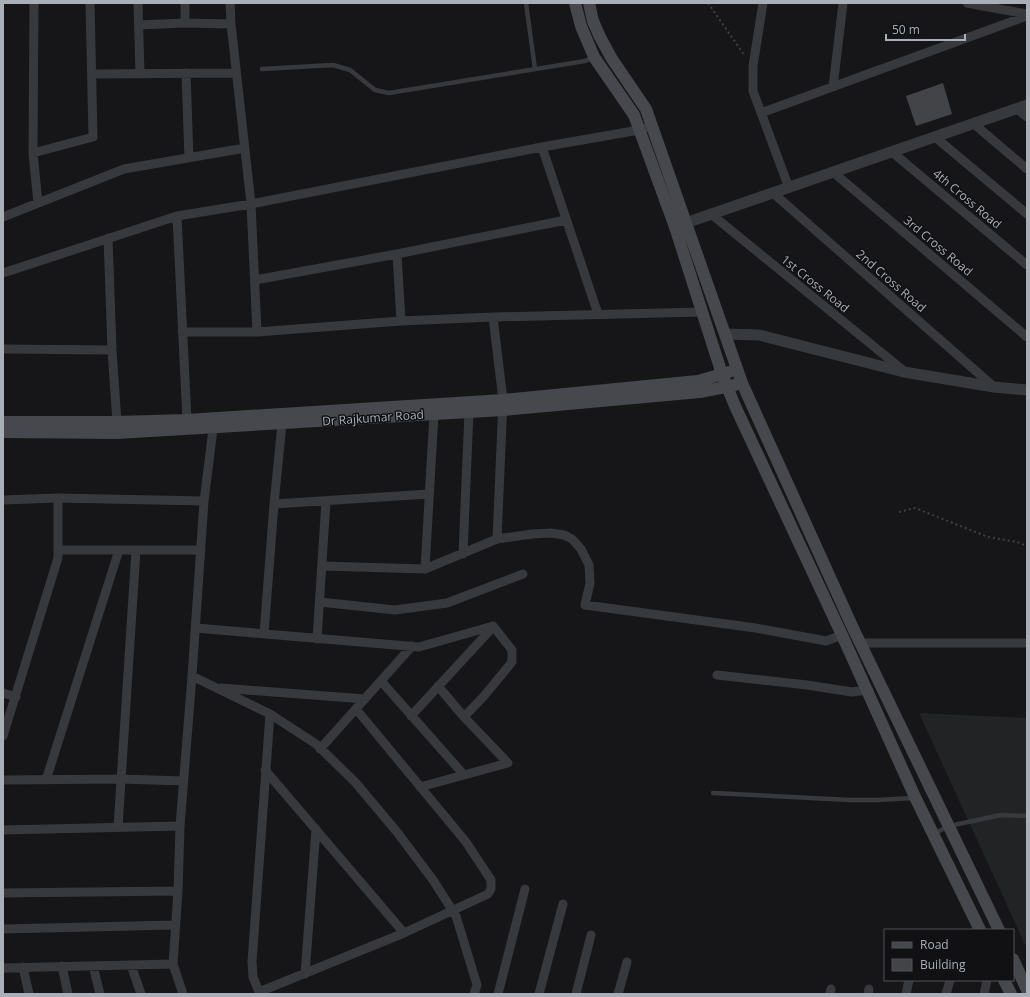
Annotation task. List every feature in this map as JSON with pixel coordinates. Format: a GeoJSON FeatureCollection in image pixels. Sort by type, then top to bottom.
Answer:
{"type":"FeatureCollection","features":[{"type":"Feature","properties":{"kind":"main road"},"geometry":{"type":"LineString","coordinates":[[575,3],[581,26],[594,57],[634,115],[675,227],[727,386],[915,797],[980,929]]}},
{"type":"Feature","properties":{"kind":"main road"},"geometry":{"type":"LineString","coordinates":[[589,3],[593,20],[612,60],[646,109],[742,383],[860,643],[999,929]]}},
{"type":"Feature","properties":{"kind":"main road","name":"Dr Rajkumar Road"},"geometry":{"type":"LineString","coordinates":[[3,422],[118,422],[188,420],[214,423],[282,424],[470,412],[503,405],[698,381],[737,370]]}},
{"type":"Feature","properties":{"kind":"main road","name":"Dr Rajkumar Road"},"geometry":{"type":"LineString","coordinates":[[3,432],[116,433],[214,423],[700,392],[742,383]]}},
{"type":"Feature","properties":{"kind":"main road"},"geometry":{"type":"LineString","coordinates":[[1014,961],[1027,990]]}},
{"type":"Feature","properties":{"kind":"main road"},"geometry":{"type":"LineString","coordinates":[[1004,981],[1011,994]]}},
{"type":"Feature","properties":{"kind":"street"},"geometry":{"type":"LineString","coordinates":[[34,3],[33,153],[38,203]]}},
{"type":"Feature","properties":{"kind":"street"},"geometry":{"type":"LineString","coordinates":[[33,153],[93,138],[90,3]]}},
{"type":"Feature","properties":{"kind":"street"},"geometry":{"type":"LineString","coordinates":[[138,3],[140,74]]}},
{"type":"Feature","properties":{"kind":"street"},"geometry":{"type":"LineString","coordinates":[[185,3],[185,23]]}},
{"type":"Feature","properties":{"kind":"street"},"geometry":{"type":"LineString","coordinates":[[230,3],[236,73],[251,204],[257,332]]}},
{"type":"Feature","properties":{"kind":"street"},"geometry":{"type":"LineString","coordinates":[[764,3],[753,66],[753,91],[789,188]]}},
{"type":"Feature","properties":{"kind":"street"},"geometry":{"type":"LineString","coordinates":[[833,87],[842,3]]}},
{"type":"Feature","properties":{"kind":"street"},"geometry":{"type":"LineString","coordinates":[[967,3],[1027,15]]}},
{"type":"Feature","properties":{"kind":"street"},"geometry":{"type":"LineString","coordinates":[[761,113],[1027,15]]}},
{"type":"Feature","properties":{"kind":"street"},"geometry":{"type":"LineString","coordinates":[[139,25],[185,23],[231,24]]}},
{"type":"Feature","properties":{"kind":"street"},"geometry":{"type":"LineString","coordinates":[[92,74],[236,73]]}},
{"type":"Feature","properties":{"kind":"street"},"geometry":{"type":"LineString","coordinates":[[186,74],[189,158]]}},
{"type":"Feature","properties":{"kind":"street"},"geometry":{"type":"LineString","coordinates":[[675,227],[1022,107],[1027,117]]}},
{"type":"Feature","properties":{"kind":"street"},"geometry":{"type":"LineString","coordinates":[[974,124],[1027,169]]}},
{"type":"Feature","properties":{"kind":"street"},"geometry":{"type":"LineString","coordinates":[[3,272],[177,216],[251,204],[542,147],[639,130],[652,126]]}},
{"type":"Feature","properties":{"kind":"street"},"geometry":{"type":"LineString","coordinates":[[935,137],[1027,214]]}},
{"type":"Feature","properties":{"kind":"street"},"geometry":{"type":"LineString","coordinates":[[542,147],[598,314]]}},
{"type":"Feature","properties":{"kind":"street"},"geometry":{"type":"LineString","coordinates":[[3,217],[124,170],[245,148]]}},
{"type":"Feature","properties":{"kind":"street","name":"4th Cross Road"},"geometry":{"type":"LineString","coordinates":[[892,152],[1027,265]]}},
{"type":"Feature","properties":{"kind":"street","name":"3rd Cross Road"},"geometry":{"type":"LineString","coordinates":[[833,172],[1027,337]]}},
{"type":"Feature","properties":{"kind":"street","name":"2nd Cross Road"},"geometry":{"type":"LineString","coordinates":[[773,193],[994,387]]}},
{"type":"Feature","properties":{"kind":"street","name":"1st Cross Road"},"geometry":{"type":"LineString","coordinates":[[711,214],[904,372]]}},
{"type":"Feature","properties":{"kind":"street"},"geometry":{"type":"LineString","coordinates":[[177,216],[182,332],[188,420]]}},
{"type":"Feature","properties":{"kind":"street"},"geometry":{"type":"LineString","coordinates":[[255,280],[397,254],[566,220]]}},
{"type":"Feature","properties":{"kind":"street"},"geometry":{"type":"LineString","coordinates":[[108,238],[112,350],[118,422]]}},
{"type":"Feature","properties":{"kind":"street"},"geometry":{"type":"LineString","coordinates":[[397,254],[401,321]]}},
{"type":"Feature","properties":{"kind":"street"},"geometry":{"type":"LineString","coordinates":[[182,332],[257,332],[401,321],[493,317],[702,312]]}},
{"type":"Feature","properties":{"kind":"street"},"geometry":{"type":"LineString","coordinates":[[493,317],[503,405],[497,539]]}},
{"type":"Feature","properties":{"kind":"street"},"geometry":{"type":"LineString","coordinates":[[725,334],[759,335],[904,372],[994,387],[1027,390]]}},
{"type":"Feature","properties":{"kind":"street"},"geometry":{"type":"LineString","coordinates":[[3,348],[112,350]]}},
{"type":"Feature","properties":{"kind":"street"},"geometry":{"type":"LineString","coordinates":[[463,554],[470,412]]}},
{"type":"Feature","properties":{"kind":"street"},"geometry":{"type":"LineString","coordinates":[[425,569],[434,414]]}},
{"type":"Feature","properties":{"kind":"street"},"geometry":{"type":"LineString","coordinates":[[183,994],[172,964],[178,891],[180,826],[196,628],[204,501],[214,423]]}},
{"type":"Feature","properties":{"kind":"street"},"geometry":{"type":"LineString","coordinates":[[264,634],[282,424]]}},
{"type":"Feature","properties":{"kind":"street"},"geometry":{"type":"LineString","coordinates":[[274,504],[429,494]]}},
{"type":"Feature","properties":{"kind":"street"},"geometry":{"type":"LineString","coordinates":[[3,500],[58,498],[204,501]]}},
{"type":"Feature","properties":{"kind":"street"},"geometry":{"type":"LineString","coordinates":[[3,736],[58,558],[58,498]]}},
{"type":"Feature","properties":{"kind":"street"},"geometry":{"type":"LineString","coordinates":[[317,639],[326,501]]}},
{"type":"Feature","properties":{"kind":"street"},"geometry":{"type":"LineString","coordinates":[[322,566],[425,569],[497,539],[532,534],[564,534],[572,539],[581,549],[589,565],[590,583],[585,604],[756,628],[826,641],[842,635]]}},
{"type":"Feature","properties":{"kind":"street"},"geometry":{"type":"LineString","coordinates":[[58,550],[201,550]]}},
{"type":"Feature","properties":{"kind":"street"},"geometry":{"type":"LineString","coordinates":[[46,780],[119,550]]}},
{"type":"Feature","properties":{"kind":"street"},"geometry":{"type":"LineString","coordinates":[[118,827],[136,550]]}},
{"type":"Feature","properties":{"kind":"street"},"geometry":{"type":"LineString","coordinates":[[320,602],[395,610],[447,603],[523,574]]}},
{"type":"Feature","properties":{"kind":"street"},"geometry":{"type":"LineString","coordinates":[[196,628],[419,647],[493,626]]}},
{"type":"Feature","properties":{"kind":"street"},"geometry":{"type":"LineString","coordinates":[[411,716],[493,626]]}},
{"type":"Feature","properties":{"kind":"street"},"geometry":{"type":"LineString","coordinates":[[464,717],[484,696],[512,662],[512,650],[493,626]]}},
{"type":"Feature","properties":{"kind":"street"},"geometry":{"type":"LineString","coordinates":[[860,643],[1027,643]]}},
{"type":"Feature","properties":{"kind":"street"},"geometry":{"type":"LineString","coordinates":[[320,749],[412,646]]}},
{"type":"Feature","properties":{"kind":"street"},"geometry":{"type":"LineString","coordinates":[[717,675],[807,685],[852,692],[867,690]]}},
{"type":"Feature","properties":{"kind":"street"},"geometry":{"type":"LineString","coordinates":[[192,676],[270,714],[320,749],[355,782],[397,832],[433,880],[456,916],[477,985],[474,994]]}},
{"type":"Feature","properties":{"kind":"street"},"geometry":{"type":"LineString","coordinates":[[381,681],[464,774]]}},
{"type":"Feature","properties":{"kind":"street"},"geometry":{"type":"LineString","coordinates":[[420,787],[508,763],[464,717],[438,686]]}},
{"type":"Feature","properties":{"kind":"street"},"geometry":{"type":"LineString","coordinates":[[216,688],[365,699]]}},
{"type":"Feature","properties":{"kind":"street"},"geometry":{"type":"LineString","coordinates":[[3,693],[16,697]]}},
{"type":"Feature","properties":{"kind":"street"},"geometry":{"type":"LineString","coordinates":[[270,714],[252,962],[253,977],[259,993],[404,933],[488,894],[491,889],[491,880],[466,842],[356,709]]}},
{"type":"Feature","properties":{"kind":"street"},"geometry":{"type":"LineString","coordinates":[[265,770],[404,933]]}},
{"type":"Feature","properties":{"kind":"street"},"geometry":{"type":"LineString","coordinates":[[3,780],[121,778],[184,780]]}},
{"type":"Feature","properties":{"kind":"street"},"geometry":{"type":"LineString","coordinates":[[3,830],[180,826]]}},
{"type":"Feature","properties":{"kind":"street"},"geometry":{"type":"LineString","coordinates":[[305,974],[316,829]]}},
{"type":"Feature","properties":{"kind":"street"},"geometry":{"type":"LineString","coordinates":[[498,994],[525,889]]}},
{"type":"Feature","properties":{"kind":"street"},"geometry":{"type":"LineString","coordinates":[[3,893],[178,891]]}},
{"type":"Feature","properties":{"kind":"street"},"geometry":{"type":"LineString","coordinates":[[539,994],[563,904]]}},
{"type":"Feature","properties":{"kind":"street"},"geometry":{"type":"LineString","coordinates":[[3,929],[175,925]]}},
{"type":"Feature","properties":{"kind":"street"},"geometry":{"type":"LineString","coordinates":[[576,994],[591,935]]}},
{"type":"Feature","properties":{"kind":"street"},"geometry":{"type":"LineString","coordinates":[[618,994],[627,962]]}},
{"type":"Feature","properties":{"kind":"street"},"geometry":{"type":"LineString","coordinates":[[131,964],[141,994]]}},
{"type":"Feature","properties":{"kind":"street"},"geometry":{"type":"LineString","coordinates":[[3,968],[172,964]]}},
{"type":"Feature","properties":{"kind":"street"},"geometry":{"type":"LineString","coordinates":[[62,966],[68,994]]}},
{"type":"Feature","properties":{"kind":"street"},"geometry":{"type":"LineString","coordinates":[[93,966],[100,994]]}},
{"type":"Feature","properties":{"kind":"street"},"geometry":{"type":"LineString","coordinates":[[23,968],[29,994]]}},
{"type":"Feature","properties":{"kind":"street"},"geometry":{"type":"LineString","coordinates":[[906,994],[909,981]]}},
{"type":"Feature","properties":{"kind":"street"},"geometry":{"type":"LineString","coordinates":[[946,994],[950,981]]}},
{"type":"Feature","properties":{"kind":"street"},"geometry":{"type":"LineString","coordinates":[[984,994],[987,981]]}},
{"type":"Feature","properties":{"kind":"lane"},"geometry":{"type":"LineString","coordinates":[[526,3],[535,69]]}},
{"type":"Feature","properties":{"kind":"lane"},"geometry":{"type":"LineString","coordinates":[[262,69],[333,65],[350,70],[375,90],[389,93],[535,69],[594,57]]}},
{"type":"Feature","properties":{"kind":"lane"},"geometry":{"type":"LineString","coordinates":[[713,792],[850,800],[890,800],[915,797]]}},
{"type":"Feature","properties":{"kind":"lane"},"geometry":{"type":"LineString","coordinates":[[933,834],[949,826],[1001,814],[1027,816]]}},
{"type":"Feature","properties":{"kind":"path"},"geometry":{"type":"LineString","coordinates":[[708,3],[735,44],[753,66]]}},
{"type":"Feature","properties":{"kind":"path"},"geometry":{"type":"LineString","coordinates":[[899,512],[915,508],[988,537],[1017,542],[1027,546]]}},
{"type":"Feature","properties":{"kind":"shaded area"},"geometry":{"type":"Polygon","coordinates":[[[919,713],[1027,718],[1027,949],[919,713]]]}},
{"type":"Feature","properties":{"kind":"building"},"geometry":{"type":"Polygon","coordinates":[[[943,83],[952,114],[916,126],[906,96],[943,83]]]}}]}
